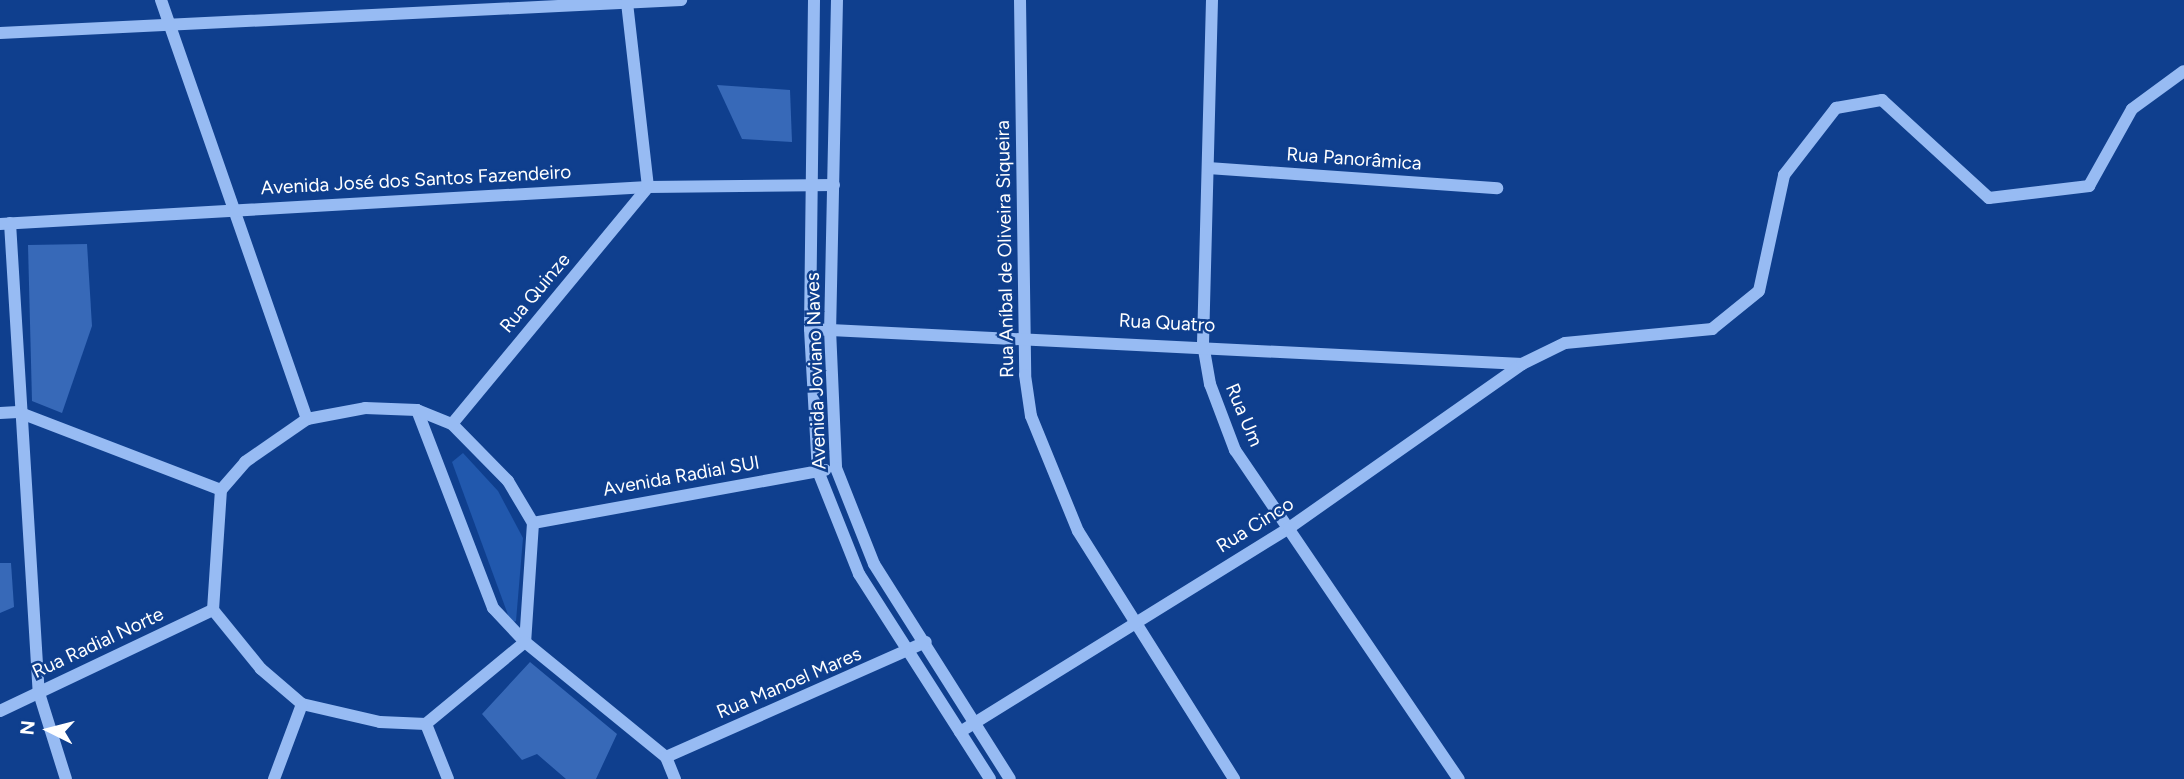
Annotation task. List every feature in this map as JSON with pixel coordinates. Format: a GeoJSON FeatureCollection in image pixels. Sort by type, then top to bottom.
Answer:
{"type":"FeatureCollection","features":[{"type":"Feature","properties":{"kind":"street"},"geometry":{"type":"LineString","coordinates":[[161,0],[307,419]]}},
{"type":"Feature","properties":{"kind":"street"},"geometry":{"type":"LineString","coordinates":[[0,33],[496,4],[681,0]]}},
{"type":"Feature","properties":{"kind":"street","name":"Avenida Joviano Naves"},"geometry":{"type":"LineString","coordinates":[[814,0],[809,183],[810,329],[818,471],[859,574],[905,654],[960,732],[989,779]]}},
{"type":"Feature","properties":{"kind":"street","name":"Avenida Joviano Naves"},"geometry":{"type":"LineString","coordinates":[[836,0],[830,330],[836,468],[874,564],[978,723],[1010,779]]}},
{"type":"Feature","properties":{"kind":"street","name":"Rua Aníbal de Oliveira Siqueira"},"geometry":{"type":"LineString","coordinates":[[1020,0],[1024,336],[1031,416],[1050,473],[1135,623],[1234,779]]}},
{"type":"Feature","properties":{"kind":"street","name":"Rua Um"},"geometry":{"type":"LineString","coordinates":[[1212,0],[1203,344],[1235,450],[1459,779]]}},
{"type":"Feature","properties":{"kind":"street"},"geometry":{"type":"LineString","coordinates":[[627,2],[648,187]]}},
{"type":"Feature","properties":{"kind":"street","name":"Rua Cinco"},"geometry":{"type":"LineString","coordinates":[[960,732],[1289,528],[1522,364],[1565,343],[1712,328],[1759,291],[1784,175],[1836,108],[1882,100],[1989,198],[2089,186],[2132,109],[2184,71]]}},
{"type":"Feature","properties":{"kind":"street","name":"Rua Panorâmica"},"geometry":{"type":"LineString","coordinates":[[1208,169],[1497,188]]}},
{"type":"Feature","properties":{"kind":"street","name":"Avenida José dos Santos Fazendeiro"},"geometry":{"type":"LineString","coordinates":[[5,224],[648,187],[809,183],[834,185]]}},
{"type":"Feature","properties":{"kind":"street","name":"Rua Quinze"},"geometry":{"type":"LineString","coordinates":[[452,424],[648,187]]}},
{"type":"Feature","properties":{"kind":"street"},"geometry":{"type":"LineString","coordinates":[[5,224],[39,693],[66,779]]}},
{"type":"Feature","properties":{"kind":"street","name":"Rua Quatro"},"geometry":{"type":"LineString","coordinates":[[810,329],[1203,344],[1522,364]]}},
{"type":"Feature","properties":{"kind":"street"},"geometry":{"type":"LineString","coordinates":[[365,408],[417,410],[452,424],[508,481],[533,523],[525,642],[426,724],[358,719],[302,704],[261,669],[213,610],[221,490],[245,462],[307,419],[365,408]]}},
{"type":"Feature","properties":{"kind":"street"},"geometry":{"type":"LineString","coordinates":[[417,410],[493,608],[525,642],[666,757],[675,779]]}},
{"type":"Feature","properties":{"kind":"street"},"geometry":{"type":"LineString","coordinates":[[0,413],[18,412],[221,490]]}},
{"type":"Feature","properties":{"kind":"street","name":"Avenida Radial SUl"},"geometry":{"type":"LineString","coordinates":[[533,523],[836,468]]}},
{"type":"Feature","properties":{"kind":"street","name":"Rua Radial Norte"},"geometry":{"type":"LineString","coordinates":[[0,711],[213,610]]}},
{"type":"Feature","properties":{"kind":"street","name":"Rua Manoel Mares"},"geometry":{"type":"LineString","coordinates":[[666,757],[905,654],[926,642]]}},
{"type":"Feature","properties":{"kind":"street"},"geometry":{"type":"LineString","coordinates":[[274,779],[302,704]]}},
{"type":"Feature","properties":{"kind":"street"},"geometry":{"type":"LineString","coordinates":[[426,724],[448,779]]}},
{"type":"Feature","properties":{"kind":"shaded area"},"geometry":{"type":"Polygon","coordinates":[[[463,453],[498,491],[523,538],[516,621],[511,623],[452,462],[463,453]]]}},
{"type":"Feature","properties":{"kind":"building"},"geometry":{"type":"Polygon","coordinates":[[[717,85],[790,90],[792,142],[742,139],[717,85]]]}},
{"type":"Feature","properties":{"kind":"building"},"geometry":{"type":"Polygon","coordinates":[[[87,244],[92,326],[62,413],[32,401],[28,245],[87,244]]]}},
{"type":"Feature","properties":{"kind":"building"},"geometry":{"type":"Polygon","coordinates":[[[0,563],[11,563],[14,607],[0,613],[0,563]]]}},
{"type":"Feature","properties":{"kind":"building"},"geometry":{"type":"Polygon","coordinates":[[[530,662],[617,734],[596,779],[566,779],[537,754],[522,760],[482,714],[530,662]]]}}]}
